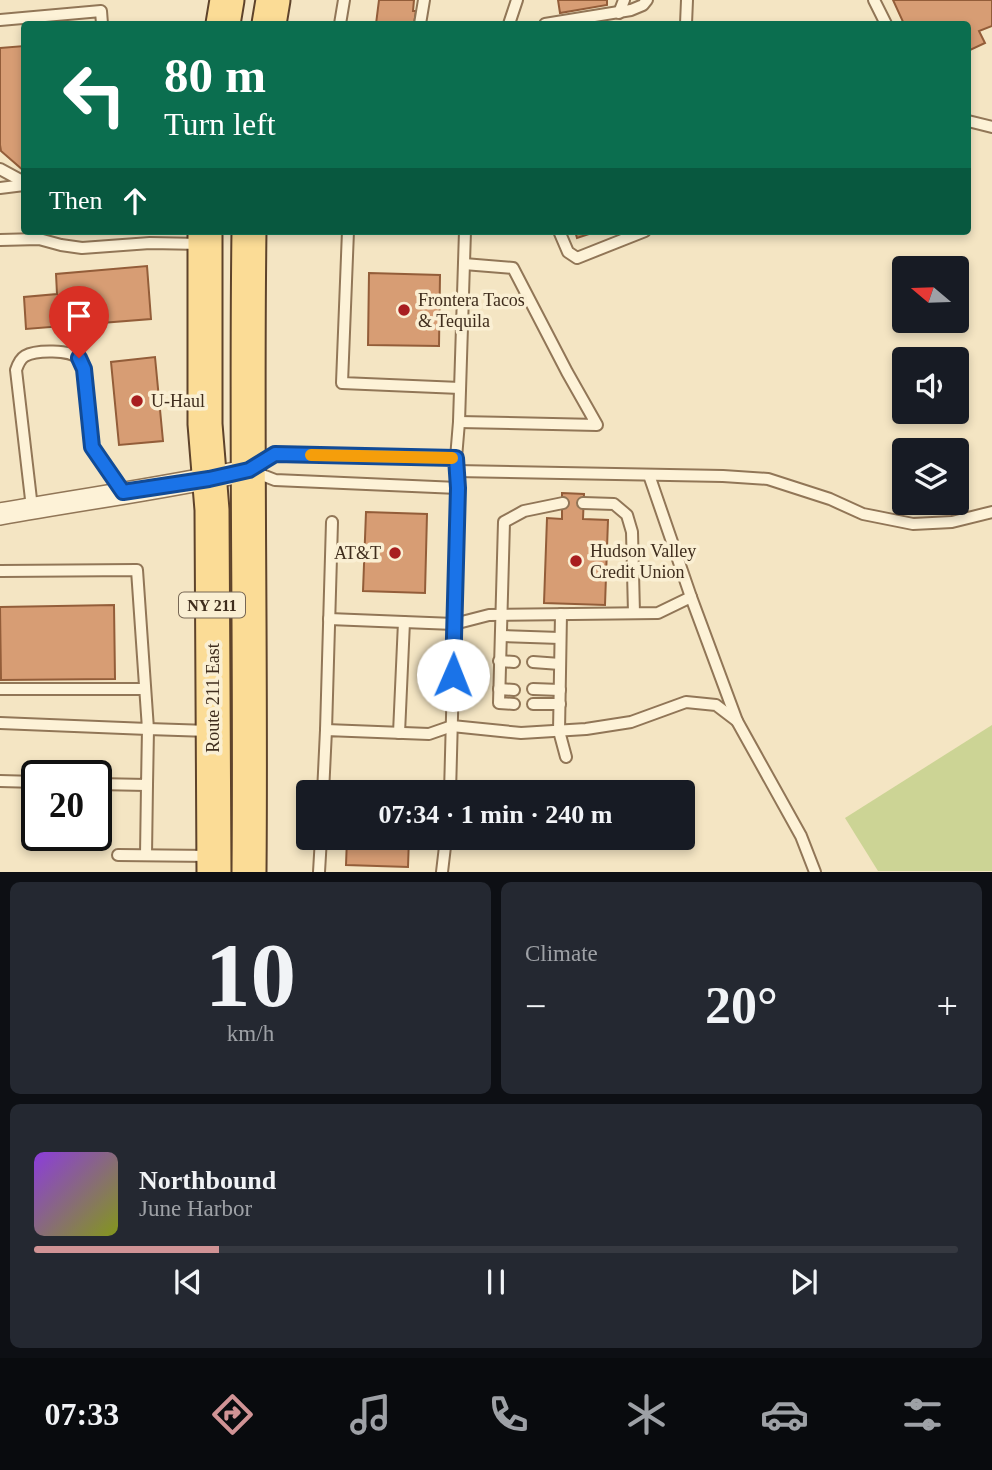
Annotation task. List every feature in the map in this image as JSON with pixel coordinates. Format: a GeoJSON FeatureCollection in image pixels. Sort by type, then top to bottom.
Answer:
{"type":"FeatureCollection","features":[{"type":"Feature","properties":{"kind":"main road"},"geometry":{"type":"LineString","coordinates":[[224,21],[228,0]]}},
{"type":"Feature","properties":{"kind":"main road"},"geometry":{"type":"LineString","coordinates":[[270,21],[273,0]]}},
{"type":"Feature","properties":{"kind":"main road","name":"NY 211"},"geometry":{"type":"LineString","coordinates":[[249,235],[249,872]]}},
{"type":"Feature","properties":{"kind":"main road","name":"Route 211 East"},"geometry":{"type":"LineString","coordinates":[[205,237],[205,424],[212,510],[214,864]]}},
{"type":"Feature","properties":{"kind":"street"},"geometry":{"type":"LineString","coordinates":[[0,514],[249,470]]}},
{"type":"Feature","properties":{"kind":"lane"},"geometry":{"type":"LineString","coordinates":[[342,21],[344,0]]}},
{"type":"Feature","properties":{"kind":"lane"},"geometry":{"type":"LineString","coordinates":[[420,21],[424,0]]}},
{"type":"Feature","properties":{"kind":"lane"},"geometry":{"type":"LineString","coordinates":[[510,21],[517,0]]}},
{"type":"Feature","properties":{"kind":"lane"},"geometry":{"type":"LineString","coordinates":[[619,13],[624,0]]}},
{"type":"Feature","properties":{"kind":"lane"},"geometry":{"type":"LineString","coordinates":[[686,21],[687,0]]}},
{"type":"Feature","properties":{"kind":"lane"},"geometry":{"type":"LineString","coordinates":[[874,0],[884,21]]}},
{"type":"Feature","properties":{"kind":"lane"},"geometry":{"type":"LineString","coordinates":[[565,21],[619,13],[639,3]]}},
{"type":"Feature","properties":{"kind":"lane"},"geometry":{"type":"LineString","coordinates":[[0,20],[101,11],[102,21]]}},
{"type":"Feature","properties":{"kind":"lane"},"geometry":{"type":"LineString","coordinates":[[971,122],[992,127]]}},
{"type":"Feature","properties":{"kind":"lane"},"geometry":{"type":"LineString","coordinates":[[0,169],[21,181]]}},
{"type":"Feature","properties":{"kind":"lane"},"geometry":{"type":"LineString","coordinates":[[0,188],[21,184]]}},
{"type":"Feature","properties":{"kind":"lane"},"geometry":{"type":"LineString","coordinates":[[348,235],[342,383],[460,388]]}},
{"type":"Feature","properties":{"kind":"lane"},"geometry":{"type":"LineString","coordinates":[[450,780],[458,488],[456,458],[465,235]]}},
{"type":"Feature","properties":{"kind":"lane"},"geometry":{"type":"LineString","coordinates":[[561,235],[568,252],[577,258],[635,235]]}},
{"type":"Feature","properties":{"kind":"lane"},"geometry":{"type":"LineString","coordinates":[[0,240],[39,239],[82,248],[205,237]]}},
{"type":"Feature","properties":{"kind":"lane"},"geometry":{"type":"LineString","coordinates":[[459,422],[597,425],[513,268],[464,264]]}},
{"type":"Feature","properties":{"kind":"lane"},"geometry":{"type":"LineString","coordinates":[[32,508],[16,370],[19,361],[25,356],[39,352],[72,354],[79,358],[84,369],[92,447],[123,492]]}},
{"type":"Feature","properties":{"kind":"lane"},"geometry":{"type":"LineString","coordinates":[[249,470],[275,454],[456,458]]}},
{"type":"Feature","properties":{"kind":"lane"},"geometry":{"type":"LineString","coordinates":[[249,470],[275,480],[458,488]]}},
{"type":"Feature","properties":{"kind":"lane"},"geometry":{"type":"LineString","coordinates":[[456,471],[768,479],[830,499],[863,514],[913,524],[952,522],[992,512]]}},
{"type":"Feature","properties":{"kind":"lane"},"geometry":{"type":"LineString","coordinates":[[649,475],[737,721],[801,836],[815,872]]}},
{"type":"Feature","properties":{"kind":"lane"},"geometry":{"type":"LineString","coordinates":[[514,704],[499,703],[504,522],[524,511],[562,503]]}},
{"type":"Feature","properties":{"kind":"lane"},"geometry":{"type":"LineString","coordinates":[[583,503],[614,504],[627,515],[632,532],[634,613]]}},
{"type":"Feature","properties":{"kind":"lane"},"geometry":{"type":"LineString","coordinates":[[324,780],[332,522]]}},
{"type":"Feature","properties":{"kind":"lane"},"geometry":{"type":"LineString","coordinates":[[0,571],[137,570],[148,729],[146,855]]}},
{"type":"Feature","properties":{"kind":"lane"},"geometry":{"type":"LineString","coordinates":[[329,620],[454,624],[502,614],[658,613],[691,597]]}},
{"type":"Feature","properties":{"kind":"lane"},"geometry":{"type":"LineString","coordinates":[[561,614],[559,730],[566,757]]}},
{"type":"Feature","properties":{"kind":"lane"},"geometry":{"type":"LineString","coordinates":[[400,733],[404,622]]}},
{"type":"Feature","properties":{"kind":"lane"},"geometry":{"type":"LineString","coordinates":[[501,636],[560,638]]}},
{"type":"Feature","properties":{"kind":"lane"},"geometry":{"type":"LineString","coordinates":[[499,661],[514,662]]}},
{"type":"Feature","properties":{"kind":"lane"},"geometry":{"type":"LineString","coordinates":[[533,663],[560,664]]}},
{"type":"Feature","properties":{"kind":"lane"},"geometry":{"type":"LineString","coordinates":[[0,689],[145,689]]}},
{"type":"Feature","properties":{"kind":"lane"},"geometry":{"type":"LineString","coordinates":[[499,690],[514,690]]}},
{"type":"Feature","properties":{"kind":"lane"},"geometry":{"type":"LineString","coordinates":[[533,690],[560,690]]}},
{"type":"Feature","properties":{"kind":"lane"},"geometry":{"type":"LineString","coordinates":[[326,730],[429,734],[452,726],[521,733],[586,729],[631,722],[686,702],[716,705],[737,721]]}},
{"type":"Feature","properties":{"kind":"lane"},"geometry":{"type":"LineString","coordinates":[[533,704],[559,704]]}},
{"type":"Feature","properties":{"kind":"lane"},"geometry":{"type":"LineString","coordinates":[[0,723],[213,732]]}},
{"type":"Feature","properties":{"kind":"lane"},"geometry":{"type":"LineString","coordinates":[[0,782],[21,782]]}},
{"type":"Feature","properties":{"kind":"lane"},"geometry":{"type":"LineString","coordinates":[[112,784],[147,785]]}},
{"type":"Feature","properties":{"kind":"lane"},"geometry":{"type":"LineString","coordinates":[[319,872],[320,850]]}},
{"type":"Feature","properties":{"kind":"lane"},"geometry":{"type":"LineString","coordinates":[[442,872],[445,850]]}},
{"type":"Feature","properties":{"kind":"lane"},"geometry":{"type":"LineString","coordinates":[[118,855],[146,855],[214,864]]}},
{"type":"Feature","properties":{"kind":"green space"},"geometry":{"type":"Polygon","coordinates":[[[992,725],[992,871],[878,871],[845,818],[992,725]]]}},
{"type":"Feature","properties":{"kind":"building"},"geometry":{"type":"Polygon","coordinates":[[[379,0],[414,0],[414,21],[376,21],[379,0]]]}},
{"type":"Feature","properties":{"kind":"building"},"geometry":{"type":"Polygon","coordinates":[[[558,0],[607,0],[607,5],[560,13],[558,0]]]}},
{"type":"Feature","properties":{"kind":"building"},"geometry":{"type":"Polygon","coordinates":[[[893,0],[992,0],[992,26],[979,31],[985,43],[971,50],[971,21],[903,21],[893,0]]]}},
{"type":"Feature","properties":{"kind":"building"},"geometry":{"type":"Polygon","coordinates":[[[21,46],[21,168],[1,151],[0,48],[21,46]]]}},
{"type":"Feature","properties":{"kind":"building"},"geometry":{"type":"Polygon","coordinates":[[[147,266],[151,319],[26,329],[24,297],[57,294],[56,274],[147,266]]]}},
{"type":"Feature","properties":{"kind":"building","name":"Frontera Tacos & Tequila"},"geometry":{"type":"Polygon","coordinates":[[[369,273],[440,275],[439,346],[368,345],[369,273]]]}},
{"type":"Feature","properties":{"kind":"building","name":"U-Haul"},"geometry":{"type":"Polygon","coordinates":[[[155,357],[163,441],[119,445],[111,362],[155,357]]]}},
{"type":"Feature","properties":{"kind":"building","name":"Hudson Valley Credit Union"},"geometry":{"type":"Polygon","coordinates":[[[562,493],[584,494],[583,519],[608,520],[605,605],[544,603],[547,518],[562,519],[562,493]]]}},
{"type":"Feature","properties":{"kind":"building","name":"AT&T"},"geometry":{"type":"Polygon","coordinates":[[[366,512],[427,514],[425,593],[363,591],[366,512]]]}},
{"type":"Feature","properties":{"kind":"building"},"geometry":{"type":"Polygon","coordinates":[[[114,605],[115,679],[1,680],[0,607],[114,605]]]}},
{"type":"Feature","properties":{"kind":"building"},"geometry":{"type":"Polygon","coordinates":[[[347,850],[409,850],[408,867],[346,865],[347,850]]]}},
{"type":"Feature","properties":{"kind":"slow traffic"},"geometry":{"type":"LineString","coordinates":[[311,455],[452,458]]}},
{"type":"Feature","properties":{"kind":"place","name":"Frontera Tacos & Tequila"},"geometry":{"type":"Point","coordinates":[404,310]}},
{"type":"Feature","properties":{"kind":"place","name":"U-Haul"},"geometry":{"type":"Point","coordinates":[137,401]}},
{"type":"Feature","properties":{"kind":"place","name":"AT&T"},"geometry":{"type":"Point","coordinates":[395,553]}},
{"type":"Feature","properties":{"kind":"place","name":"Hudson Valley Credit Union"},"geometry":{"type":"Point","coordinates":[576,561]}},
{"type":"Feature","properties":{"kind":"route"},"geometry":{"type":"LineString","coordinates":[[79,358],[84,369],[92,447],[123,492],[249,470],[275,454],[456,458],[458,488],[453,675]]}}]}
